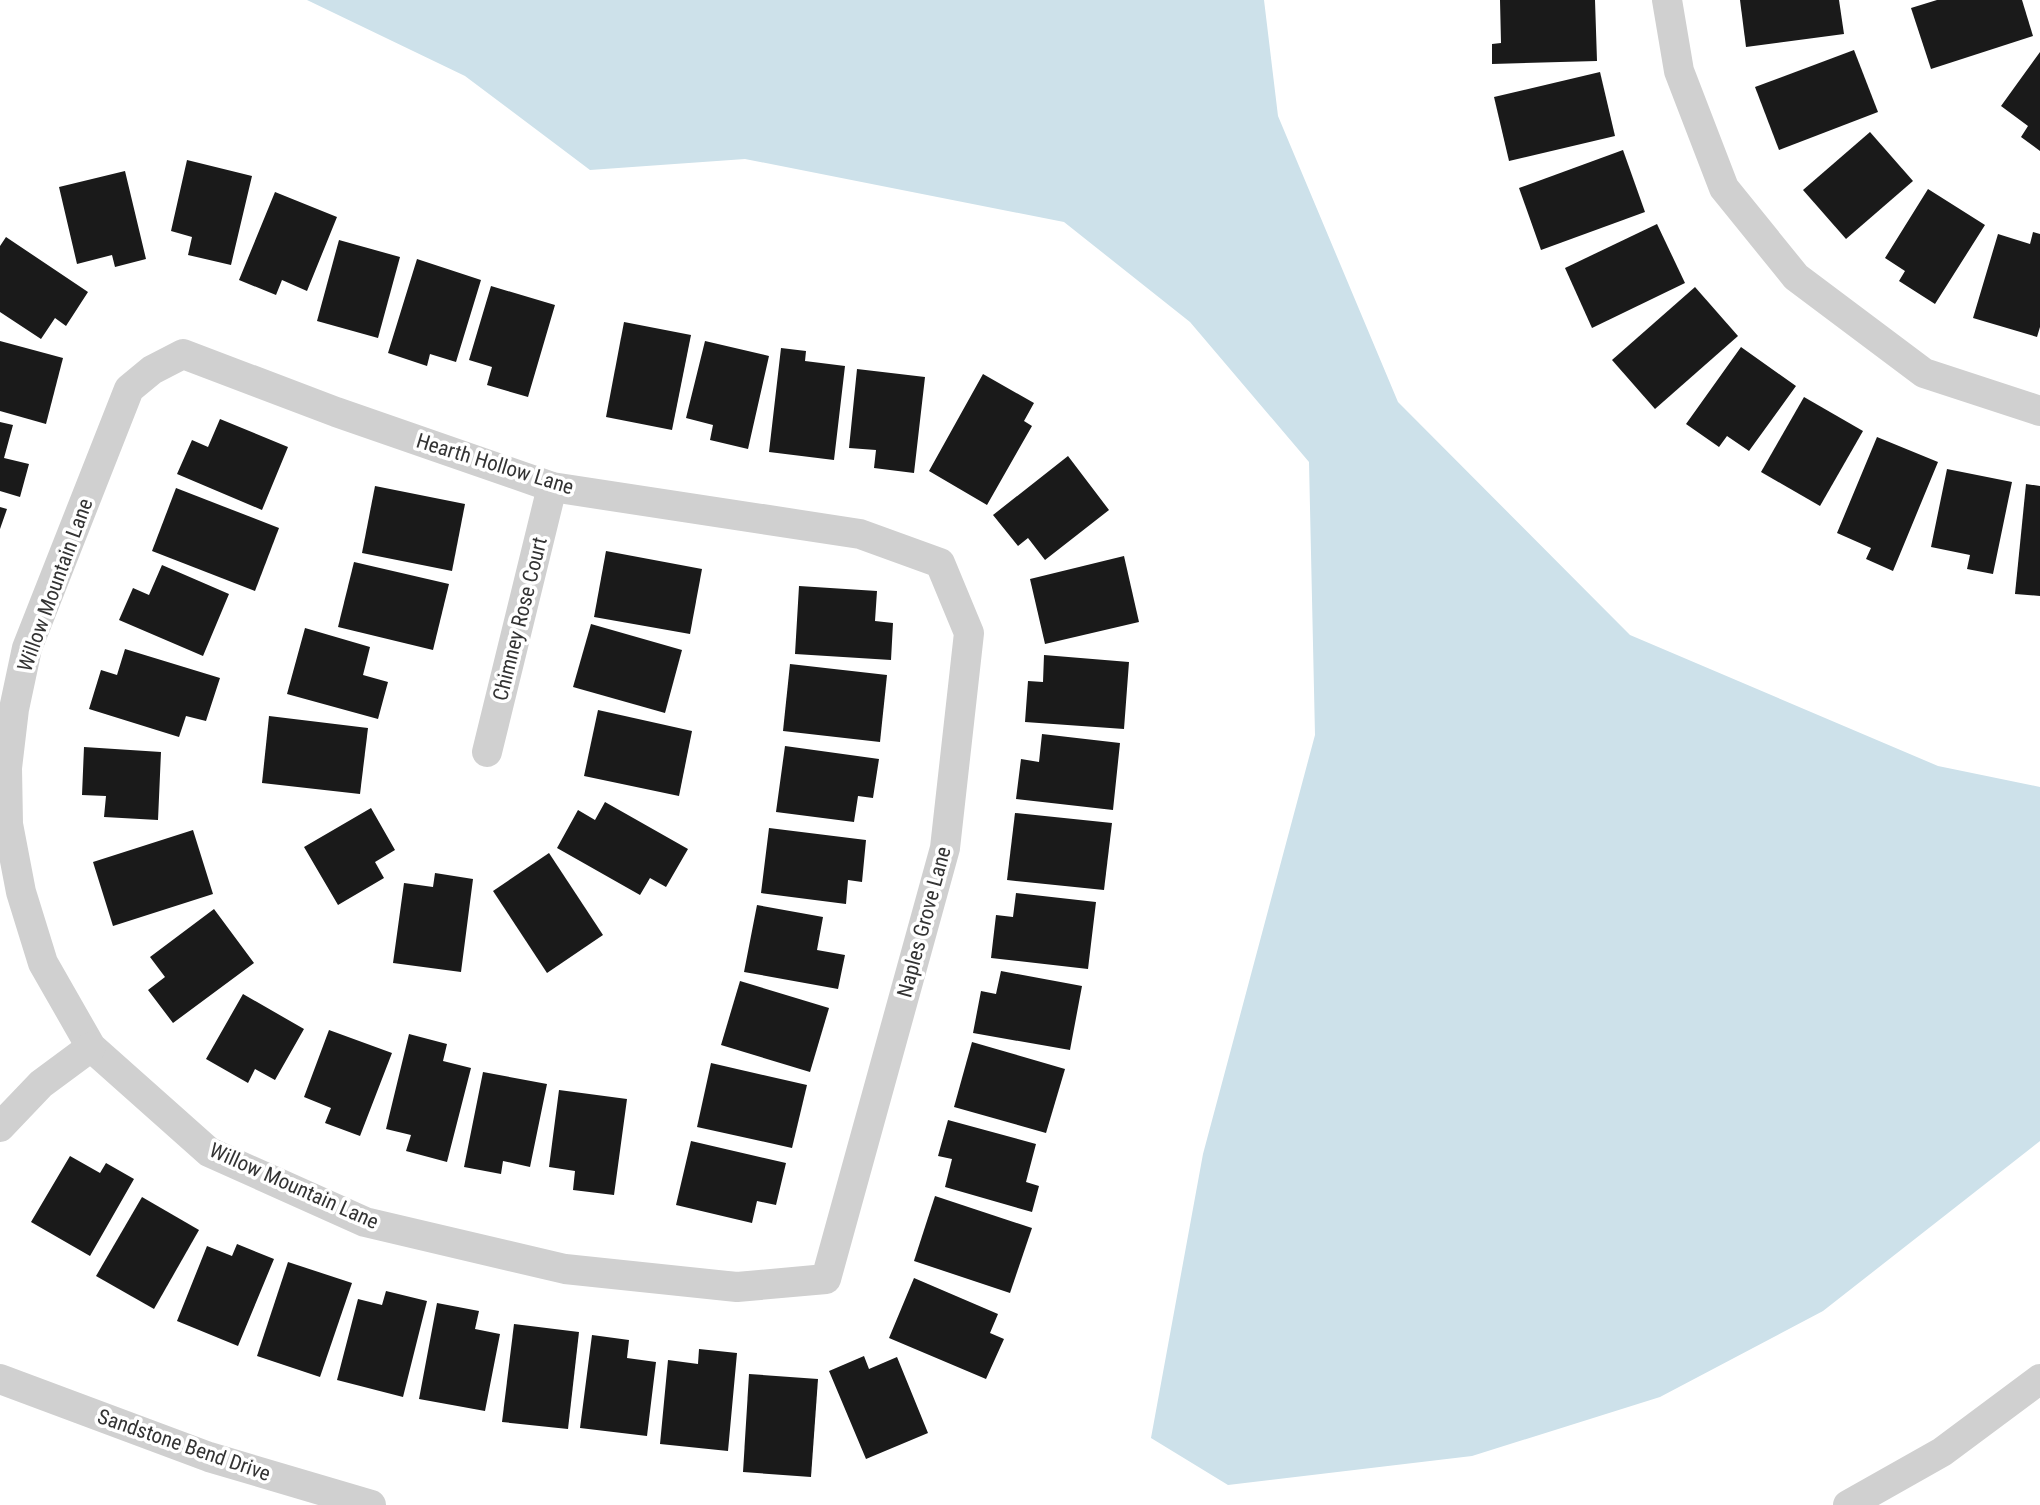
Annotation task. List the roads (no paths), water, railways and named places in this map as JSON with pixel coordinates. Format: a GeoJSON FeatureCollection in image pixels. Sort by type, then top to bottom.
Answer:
{"type":"FeatureCollection","features":[{"type":"Feature","properties":{"kind":"street"},"geometry":{"type":"LineString","coordinates":[[1667,0],[1679,72],[1724,188],[1796,278],[1924,373],[2040,411]]}},
{"type":"Feature","properties":{"kind":"street","name":"Hearth Hollow Lane"},"geometry":{"type":"LineString","coordinates":[[183,354],[336,412],[552,487],[860,534],[940,563]]}},
{"type":"Feature","properties":{"kind":"street","name":"Willow Mountain Lane"},"geometry":{"type":"LineString","coordinates":[[183,354],[152,370],[129,389],[27,648],[14,709],[8,768],[8,824],[21,892],[43,963],[91,1047],[209,1152],[365,1222],[565,1269],[737,1287],[826,1279]]}},
{"type":"Feature","properties":{"kind":"street","name":"Chimney Rose Court"},"geometry":{"type":"LineString","coordinates":[[487,752],[552,487]]}},
{"type":"Feature","properties":{"kind":"street","name":"Naples Grove Lane"},"geometry":{"type":"LineString","coordinates":[[826,1279],[945,848],[969,633],[940,563]]}},
{"type":"Feature","properties":{"kind":"street"},"geometry":{"type":"LineString","coordinates":[[0,1127],[41,1084],[91,1047]]}},
{"type":"Feature","properties":{"kind":"street","name":"Sandstone Bend Drive"},"geometry":{"type":"LineString","coordinates":[[0,1379],[209,1457],[371,1505]]}},
{"type":"Feature","properties":{"kind":"street"},"geometry":{"type":"LineString","coordinates":[[1848,1505],[1942,1452],[2040,1379]]}},
{"type":"Feature","properties":{"kind":"water"},"geometry":{"type":"Polygon","coordinates":[[[307,0],[1264,0],[1278,116],[1398,402],[1630,635],[1938,766],[2040,787],[2040,1141],[1823,1311],[1660,1397],[1472,1456],[1228,1485],[1151,1438],[1203,1154],[1315,735],[1309,462],[1190,322],[1064,222],[745,159],[590,170],[465,76],[307,0]]]}}]}
